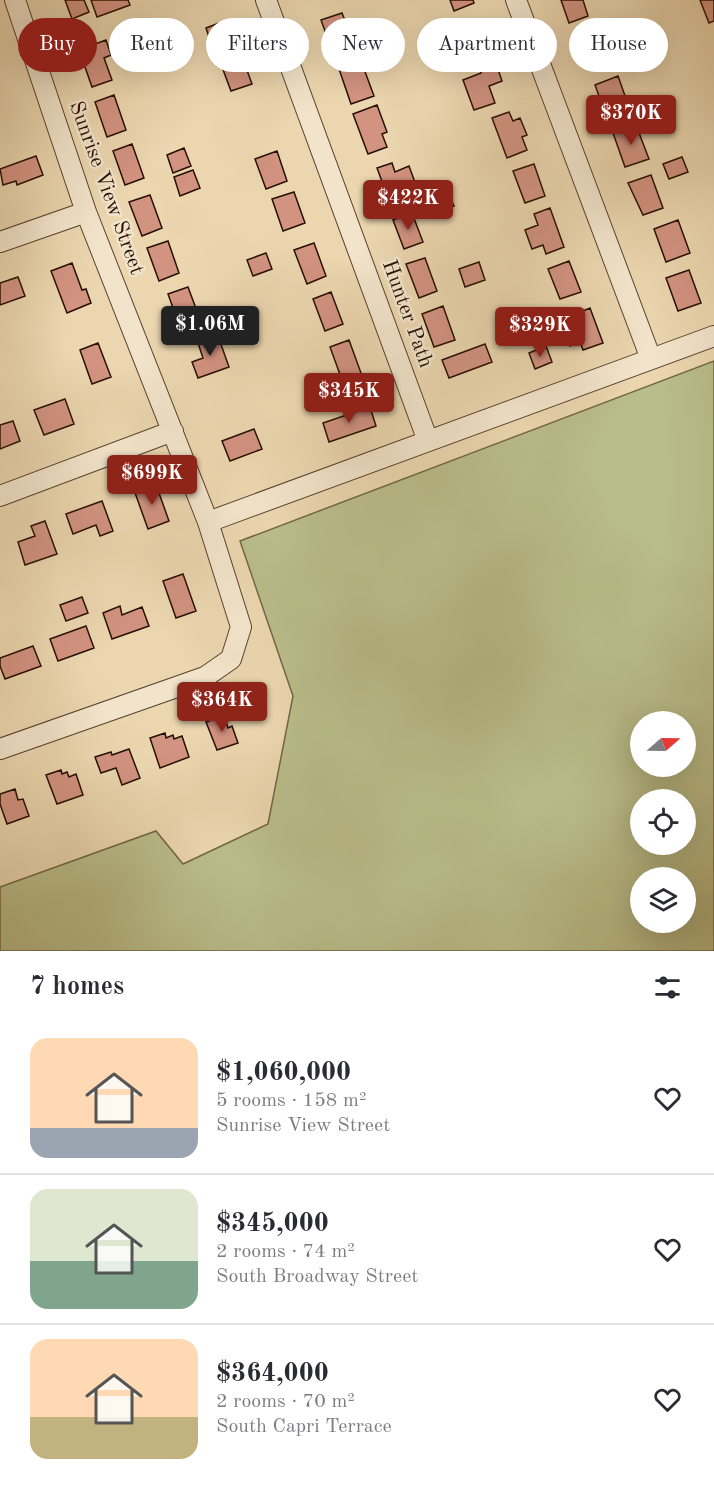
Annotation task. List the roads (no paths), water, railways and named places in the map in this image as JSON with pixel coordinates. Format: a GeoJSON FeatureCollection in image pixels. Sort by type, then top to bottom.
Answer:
{"type":"FeatureCollection","features":[{"type":"Feature","properties":{"kind":"street","name":"Sunrise View Street"},"geometry":{"type":"LineString","coordinates":[[0,749],[205,677],[231,659],[241,627],[208,522],[86,212],[15,0]]}},
{"type":"Feature","properties":{"kind":"street","name":"Hunter Path"},"geometry":{"type":"LineString","coordinates":[[266,0],[428,441]]}},
{"type":"Feature","properties":{"kind":"street"},"geometry":{"type":"LineString","coordinates":[[516,0],[651,359]]}},
{"type":"Feature","properties":{"kind":"street"},"geometry":{"type":"LineString","coordinates":[[0,243],[86,212]]}},
{"type":"Feature","properties":{"kind":"street"},"geometry":{"type":"LineString","coordinates":[[208,522],[714,336]]}},
{"type":"Feature","properties":{"kind":"street"},"geometry":{"type":"LineString","coordinates":[[0,496],[173,430]]}}]}
